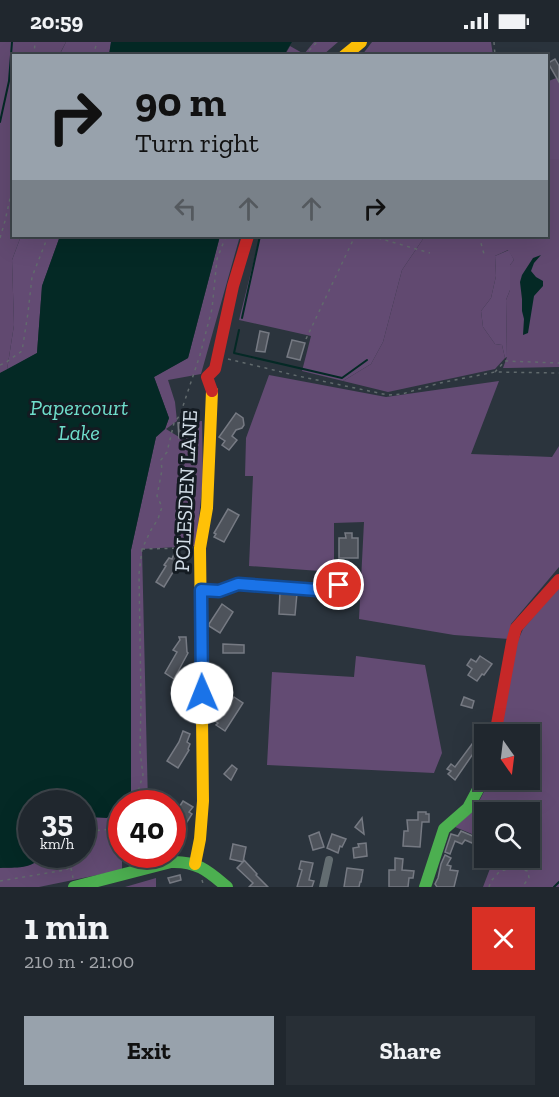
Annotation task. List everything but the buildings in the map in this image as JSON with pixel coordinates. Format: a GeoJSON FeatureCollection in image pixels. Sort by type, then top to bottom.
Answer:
{"type":"FeatureCollection","features":[{"type":"Feature","properties":{"kind":"street"},"geometry":{"type":"LineString","coordinates":[[347,54],[360,42]]}},
{"type":"Feature","properties":{"kind":"street","name":"POLESDEN LANE"},"geometry":{"type":"LineString","coordinates":[[195,864],[200,839],[203,801],[200,548],[207,508],[212,391],[203,379],[215,369],[233,286],[248,237]]}},
{"type":"Feature","properties":{"kind":"street"},"geometry":{"type":"LineString","coordinates":[[497,724],[516,628],[559,580]]}},
{"type":"Feature","properties":{"kind":"street"},"geometry":{"type":"LineString","coordinates":[[425,887],[444,829],[469,806],[478,790]]}},
{"type":"Feature","properties":{"kind":"street"},"geometry":{"type":"LineString","coordinates":[[323,887],[329,860]]}},
{"type":"Feature","properties":{"kind":"street"},"geometry":{"type":"LineString","coordinates":[[74,887],[171,862],[184,861],[207,870],[227,887]]}},
{"type":"Feature","properties":{"kind":"lane"},"geometry":{"type":"LineString","coordinates":[[201,590],[219,591],[238,584],[334,590],[339,585],[341,569]]}},
{"type":"Feature","properties":{"kind":"path"},"geometry":{"type":"LineString","coordinates":[[306,54],[317,42]]}},
{"type":"Feature","properties":{"kind":"path"},"geometry":{"type":"LineString","coordinates":[[0,238],[12,190]]}},
{"type":"Feature","properties":{"kind":"path"},"geometry":{"type":"LineString","coordinates":[[0,365],[22,351],[32,278],[48,237]]}},
{"type":"Feature","properties":{"kind":"path"},"geometry":{"type":"LineString","coordinates":[[138,790],[143,775],[140,751],[139,574],[142,549],[162,507],[157,496],[162,470],[161,460],[166,452],[174,423],[180,415],[200,355],[212,309],[217,259],[226,237]]}},
{"type":"Feature","properties":{"kind":"path"},"geometry":{"type":"LineString","coordinates":[[306,339],[355,237]]}},
{"type":"Feature","properties":{"kind":"path"},"geometry":{"type":"LineString","coordinates":[[374,237],[430,253]]}},
{"type":"Feature","properties":{"kind":"path"},"geometry":{"type":"LineString","coordinates":[[479,237],[484,254]]}},
{"type":"Feature","properties":{"kind":"path"},"geometry":{"type":"LineString","coordinates":[[218,351],[229,360],[388,395],[402,394],[440,383],[495,372],[559,373]]}},
{"type":"Feature","properties":{"kind":"path"},"geometry":{"type":"LineString","coordinates":[[495,372],[505,361],[559,363]]}},
{"type":"Feature","properties":{"kind":"path"},"geometry":{"type":"LineString","coordinates":[[142,549],[200,548]]}},
{"type":"Feature","properties":{"kind":"path"},"geometry":{"type":"LineString","coordinates":[[0,881],[69,868]]}},
{"type":"Feature","properties":{"kind":"path"},"geometry":{"type":"LineString","coordinates":[[489,887],[490,881],[500,871],[515,868],[528,871],[529,878],[522,887]]}},
{"type":"Feature","properties":{"kind":"path"},"geometry":{"type":"LineString","coordinates":[[202,879],[204,887]]}},
{"type":"Feature","properties":{"kind":"shaded area"},"geometry":{"type":"Polygon","coordinates":[[[0,42],[66,42],[60,54],[12,54],[12,237],[21,237],[12,260],[14,325],[7,370],[0,373],[0,42]]]}},
{"type":"Feature","properties":{"kind":"shaded area"},"geometry":{"type":"Polygon","coordinates":[[[66,42],[111,42],[109,54],[60,54],[66,42]]]}},
{"type":"Feature","properties":{"kind":"shaded area"},"geometry":{"type":"Polygon","coordinates":[[[314,42],[338,42],[324,54],[304,54],[314,42]]]}},
{"type":"Feature","properties":{"kind":"shaded area"},"geometry":{"type":"Polygon","coordinates":[[[372,42],[491,42],[493,54],[363,54],[372,42]]]}},
{"type":"Feature","properties":{"kind":"shaded area"},"geometry":{"type":"Polygon","coordinates":[[[290,46],[304,54],[286,54],[290,46]]]}},
{"type":"Feature","properties":{"kind":"shaded area"},"geometry":{"type":"Polygon","coordinates":[[[559,77],[559,159],[548,160],[548,81],[559,77]]]}},
{"type":"Feature","properties":{"kind":"shaded area"},"geometry":{"type":"Polygon","coordinates":[[[559,159],[559,367],[503,368],[507,357],[506,300],[510,290],[510,265],[514,260],[508,250],[495,256],[496,276],[491,298],[481,311],[483,327],[495,344],[502,345],[505,358],[495,369],[388,392],[343,381],[371,364],[383,342],[402,270],[424,237],[548,237],[548,160],[559,159]]]}},
{"type":"Feature","properties":{"kind":"shaded area"},"geometry":{"type":"Polygon","coordinates":[[[21,237],[60,237],[42,286],[37,353],[7,370],[14,325],[12,260],[21,237]]]}},
{"type":"Feature","properties":{"kind":"shaded area"},"geometry":{"type":"Polygon","coordinates":[[[220,237],[240,237],[201,374],[168,380],[175,402],[177,421],[166,429],[179,437],[186,437],[185,422],[202,421],[203,479],[196,546],[142,549],[148,790],[131,790],[131,550],[156,437],[165,429],[169,418],[154,377],[188,358],[220,237]]]}},
{"type":"Feature","properties":{"kind":"shaded area"},"geometry":{"type":"Polygon","coordinates":[[[260,237],[424,237],[402,270],[383,342],[371,364],[343,381],[302,371],[311,336],[239,320],[260,237]]]}},
{"type":"Feature","properties":{"kind":"shaded area"},"geometry":{"type":"Polygon","coordinates":[[[509,250],[514,260],[510,265],[510,290],[506,300],[507,357],[505,358],[502,345],[495,344],[483,327],[481,311],[491,298],[496,276],[495,256],[509,250]]]}},
{"type":"Feature","properties":{"kind":"shaded area"},"geometry":{"type":"Polygon","coordinates":[[[269,375],[386,397],[499,381],[471,454],[552,457],[559,446],[559,567],[511,624],[509,639],[454,635],[359,619],[364,522],[334,523],[334,572],[249,566],[253,476],[245,476],[246,438],[269,375]]]}},
{"type":"Feature","properties":{"kind":"shaded area"},"geometry":{"type":"Polygon","coordinates":[[[559,587],[559,887],[483,887],[490,868],[540,868],[540,802],[479,802],[485,790],[540,790],[540,724],[502,724],[516,645],[523,629],[559,587]]]}},
{"type":"Feature","properties":{"kind":"shaded area"},"geometry":{"type":"Polygon","coordinates":[[[356,656],[425,665],[442,753],[434,773],[267,765],[272,672],[354,677],[356,656]]]}},
{"type":"Feature","properties":{"kind":"shaded area"},"geometry":{"type":"Polygon","coordinates":[[[108,806],[108,868],[122,868],[122,870],[39,887],[0,887],[0,868],[96,868],[96,812],[108,806]]]}},
{"type":"Feature","properties":{"kind":"shaded area"},"geometry":{"type":"Polygon","coordinates":[[[474,810],[474,835],[455,827],[474,810]]]}},
{"type":"Feature","properties":{"kind":"shaded area"},"geometry":{"type":"Polygon","coordinates":[[[156,878],[156,887],[125,887],[156,878]]]}},
{"type":"Feature","properties":{"kind":"water"},"geometry":{"type":"Polygon","coordinates":[[[111,42],[292,42],[285,54],[109,54],[111,42]]]}},
{"type":"Feature","properties":{"kind":"water","name":"Papercourt Lake"},"geometry":{"type":"Polygon","coordinates":[[[60,237],[220,237],[188,358],[154,377],[169,418],[165,429],[156,437],[131,550],[131,790],[108,790],[107,818],[96,817],[96,790],[18,790],[18,867],[0,868],[0,373],[37,353],[42,286],[60,237]]]}},
{"type":"Feature","properties":{"kind":"water"},"geometry":{"type":"Polygon","coordinates":[[[541,255],[531,271],[543,281],[543,286],[534,296],[528,333],[523,335],[524,319],[520,282],[533,258],[541,255]]]}},
{"type":"Feature","properties":{"kind":"waterway"},"geometry":{"type":"LineString","coordinates":[[0,122],[9,81],[12,42]]}},
{"type":"Feature","properties":{"kind":"waterway"},"geometry":{"type":"LineString","coordinates":[[242,318],[260,237]]}},
{"type":"Feature","properties":{"kind":"waterway"},"geometry":{"type":"LineString","coordinates":[[239,330],[234,353],[342,378],[367,360]]}},
{"type":"Feature","properties":{"kind":"waterway"},"geometry":{"type":"LineString","coordinates":[[554,887],[559,882]]}},
{"type":"Feature","properties":{"kind":"traffic: fast"},"geometry":{"type":"LineString","coordinates":[[425,887],[444,829],[468,808],[478,790]]}},
{"type":"Feature","properties":{"kind":"traffic: fast"},"geometry":{"type":"LineString","coordinates":[[74,887],[171,862],[188,863],[202,868],[227,887]]}},
{"type":"Feature","properties":{"kind":"traffic: slow"},"geometry":{"type":"LineString","coordinates":[[346,54],[361,42]]}},
{"type":"Feature","properties":{"kind":"traffic: slow"},"geometry":{"type":"LineString","coordinates":[[195,864],[200,839],[203,801],[200,548],[207,508],[212,391]]}},
{"type":"Feature","properties":{"kind":"traffic: jam"},"geometry":{"type":"LineString","coordinates":[[212,391],[207,377],[215,369],[233,286],[248,237]]}},
{"type":"Feature","properties":{"kind":"traffic: jam"},"geometry":{"type":"LineString","coordinates":[[497,724],[516,628],[559,580]]}},
{"type":"Feature","properties":{"kind":"route"},"geometry":{"type":"LineString","coordinates":[[202,693],[201,590],[219,591],[238,584],[330,591],[339,585]]}}]}
